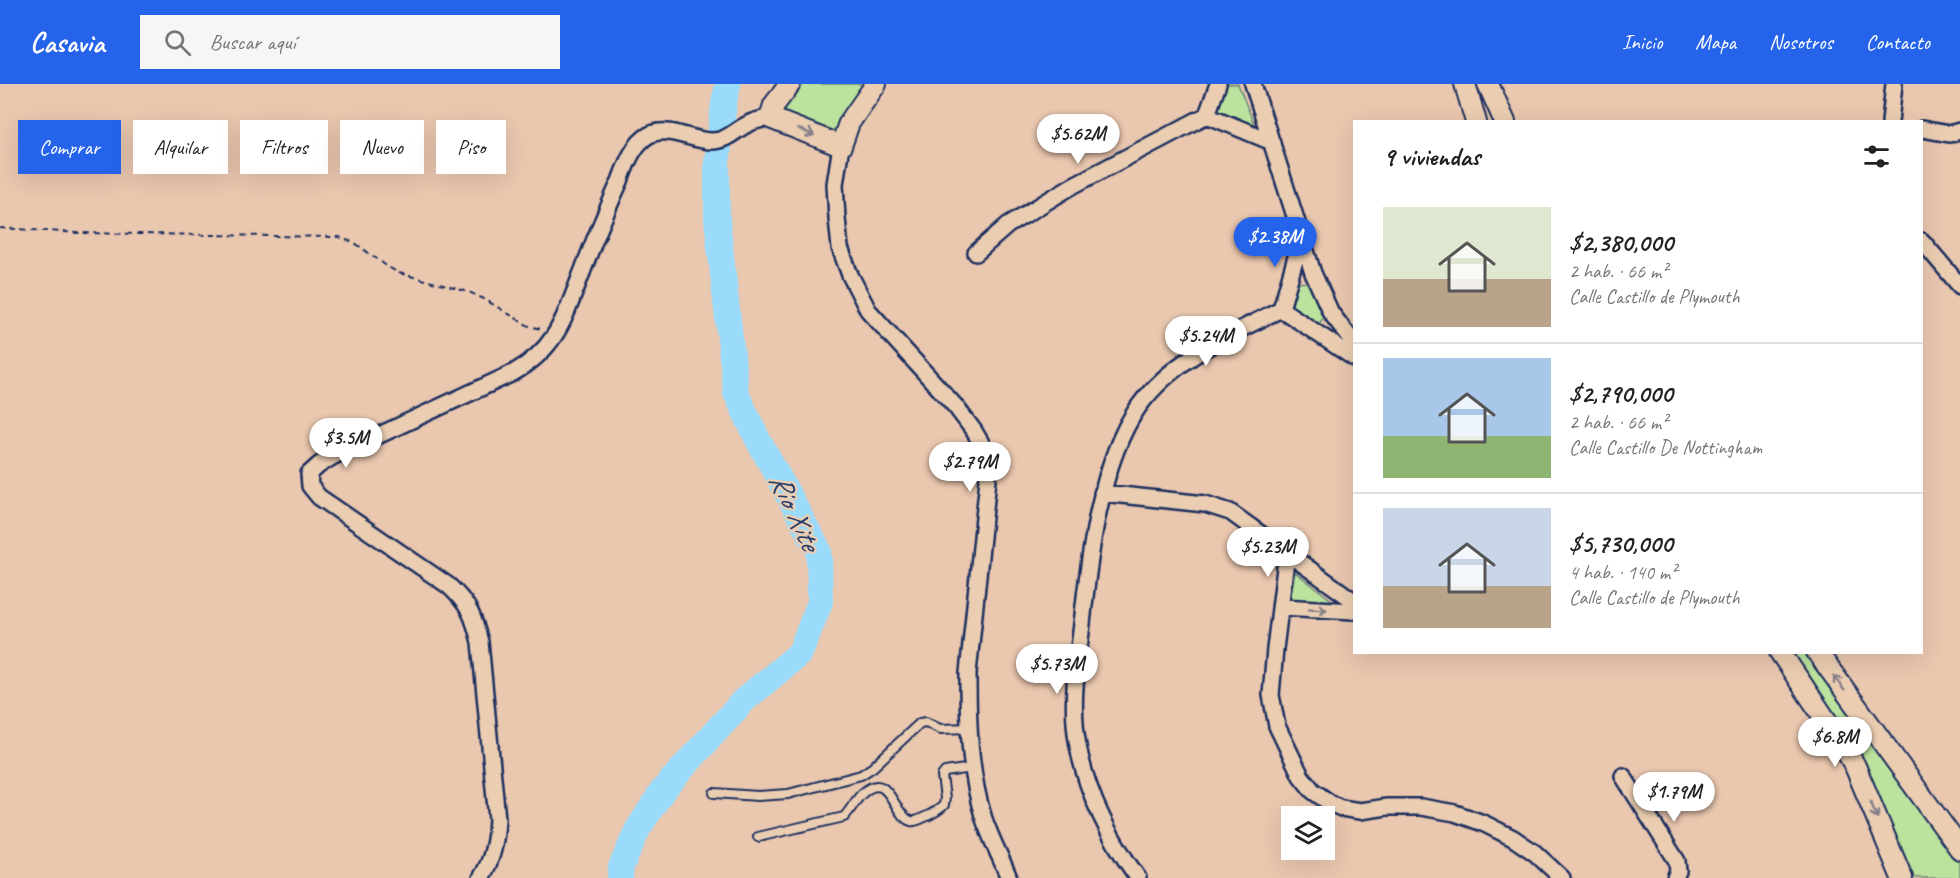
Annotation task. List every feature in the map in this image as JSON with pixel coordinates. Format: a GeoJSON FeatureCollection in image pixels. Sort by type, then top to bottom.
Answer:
{"type":"FeatureCollection","features":[{"type":"Feature","properties":{"kind":"street"},"geometry":{"type":"LineString","coordinates":[[770,118],[774,105],[790,84]]}},
{"type":"Feature","properties":{"kind":"street"},"geometry":{"type":"LineString","coordinates":[[876,84],[849,123],[841,146],[835,184],[840,248],[850,275],[868,310],[956,407],[981,443],[988,479],[968,673],[972,768],[984,820],[1009,878]]}},
{"type":"Feature","properties":{"kind":"street"},"geometry":{"type":"LineString","coordinates":[[976,253],[1008,225],[1072,186],[1207,115],[1218,84]]}},
{"type":"Feature","properties":{"kind":"street"},"geometry":{"type":"LineString","coordinates":[[1253,84],[1321,294],[1331,313],[1353,342]]}},
{"type":"Feature","properties":{"kind":"street"},"geometry":{"type":"LineString","coordinates":[[1465,84],[1475,120]]}},
{"type":"Feature","properties":{"kind":"street"},"geometry":{"type":"LineString","coordinates":[[1488,84],[1504,120]]}},
{"type":"Feature","properties":{"kind":"street"},"geometry":{"type":"LineString","coordinates":[[1891,120],[1894,84]]}},
{"type":"Feature","properties":{"kind":"street"},"geometry":{"type":"LineString","coordinates":[[1207,115],[1272,142]]}},
{"type":"Feature","properties":{"kind":"street"},"geometry":{"type":"LineString","coordinates":[[481,878],[488,867],[495,843],[497,819],[480,642],[474,621],[465,601],[449,586],[319,497],[310,486],[309,474],[332,457],[522,369],[546,350],[569,308],[608,207],[636,147],[642,140],[658,132],[718,141],[731,136],[746,124],[770,118],[841,146]]}},
{"type":"Feature","properties":{"kind":"street"},"geometry":{"type":"LineString","coordinates":[[1923,129],[1949,134],[1960,131]]}},
{"type":"Feature","properties":{"kind":"street"},"geometry":{"type":"LineString","coordinates":[[1138,878],[1118,849],[1086,779],[1074,714],[1073,696],[1086,590],[1102,493],[1122,436],[1139,406],[1159,382],[1189,358],[1281,309],[1302,236]]}},
{"type":"Feature","properties":{"kind":"street"},"geometry":{"type":"LineString","coordinates":[[1923,242],[1960,286]]}},
{"type":"Feature","properties":{"kind":"street"},"geometry":{"type":"LineString","coordinates":[[1281,309],[1353,357]]}},
{"type":"Feature","properties":{"kind":"street"},"geometry":{"type":"LineString","coordinates":[[1102,493],[1205,504],[1230,512],[1353,600]]}},
{"type":"Feature","properties":{"kind":"street"},"geometry":{"type":"LineString","coordinates":[[1287,552],[1275,649],[1272,705],[1277,726],[1301,776],[1313,791],[1341,808],[1360,811],[1387,807],[1421,807],[1455,813],[1483,822],[1535,853],[1562,878]]}},
{"type":"Feature","properties":{"kind":"street"},"geometry":{"type":"LineString","coordinates":[[1281,607],[1353,611]]}},
{"type":"Feature","properties":{"kind":"street"},"geometry":{"type":"LineString","coordinates":[[1781,654],[1855,766],[1902,878]]}},
{"type":"Feature","properties":{"kind":"street"},"geometry":{"type":"LineString","coordinates":[[1818,654],[1960,849]]}},
{"type":"Feature","properties":{"kind":"street"},"geometry":{"type":"LineString","coordinates":[[1623,776],[1677,861],[1678,871],[1675,878]]}},
{"type":"Feature","properties":{"kind":"lane"},"geometry":{"type":"LineString","coordinates":[[714,793],[758,796],[804,791],[861,775],[873,767],[920,723],[926,722],[940,729],[970,728]]}},
{"type":"Feature","properties":{"kind":"lane"},"geometry":{"type":"LineString","coordinates":[[758,837],[844,818],[862,792],[873,786],[883,788],[902,813],[909,820],[915,821],[938,811],[944,805],[942,776],[945,772],[972,768]]}},
{"type":"Feature","properties":{"kind":"path"},"geometry":{"type":"LineString","coordinates":[[0,228],[79,233],[339,237],[355,243],[399,273],[469,292],[529,326],[558,330]]}},
{"type":"Feature","properties":{"kind":"green space"},"geometry":{"type":"Polygon","coordinates":[[[790,84],[876,84],[841,146],[770,113],[790,84]]]}},
{"type":"Feature","properties":{"kind":"green space"},"geometry":{"type":"Polygon","coordinates":[[[1224,84],[1238,84],[1257,132],[1214,112],[1224,84]]]}},
{"type":"Feature","properties":{"kind":"green space"},"geometry":{"type":"Polygon","coordinates":[[[1310,282],[1325,313],[1319,325],[1313,328],[1287,310],[1293,283],[1310,282]]]}},
{"type":"Feature","properties":{"kind":"green space"},"geometry":{"type":"Polygon","coordinates":[[[1295,572],[1338,605],[1289,603],[1295,572]]]}},
{"type":"Feature","properties":{"kind":"green space"},"geometry":{"type":"Polygon","coordinates":[[[1781,654],[1818,654],[1960,849],[1960,878],[1902,878],[1855,766],[1781,654]]]}},
{"type":"Feature","properties":{"kind":"waterway","name":"Rio Xite"},"geometry":{"type":"LineString","coordinates":[[620,878],[621,867],[638,829],[663,790],[743,701],[800,653],[820,602],[819,551],[758,440],[736,393],[717,219],[717,163],[728,84]]}}]}
